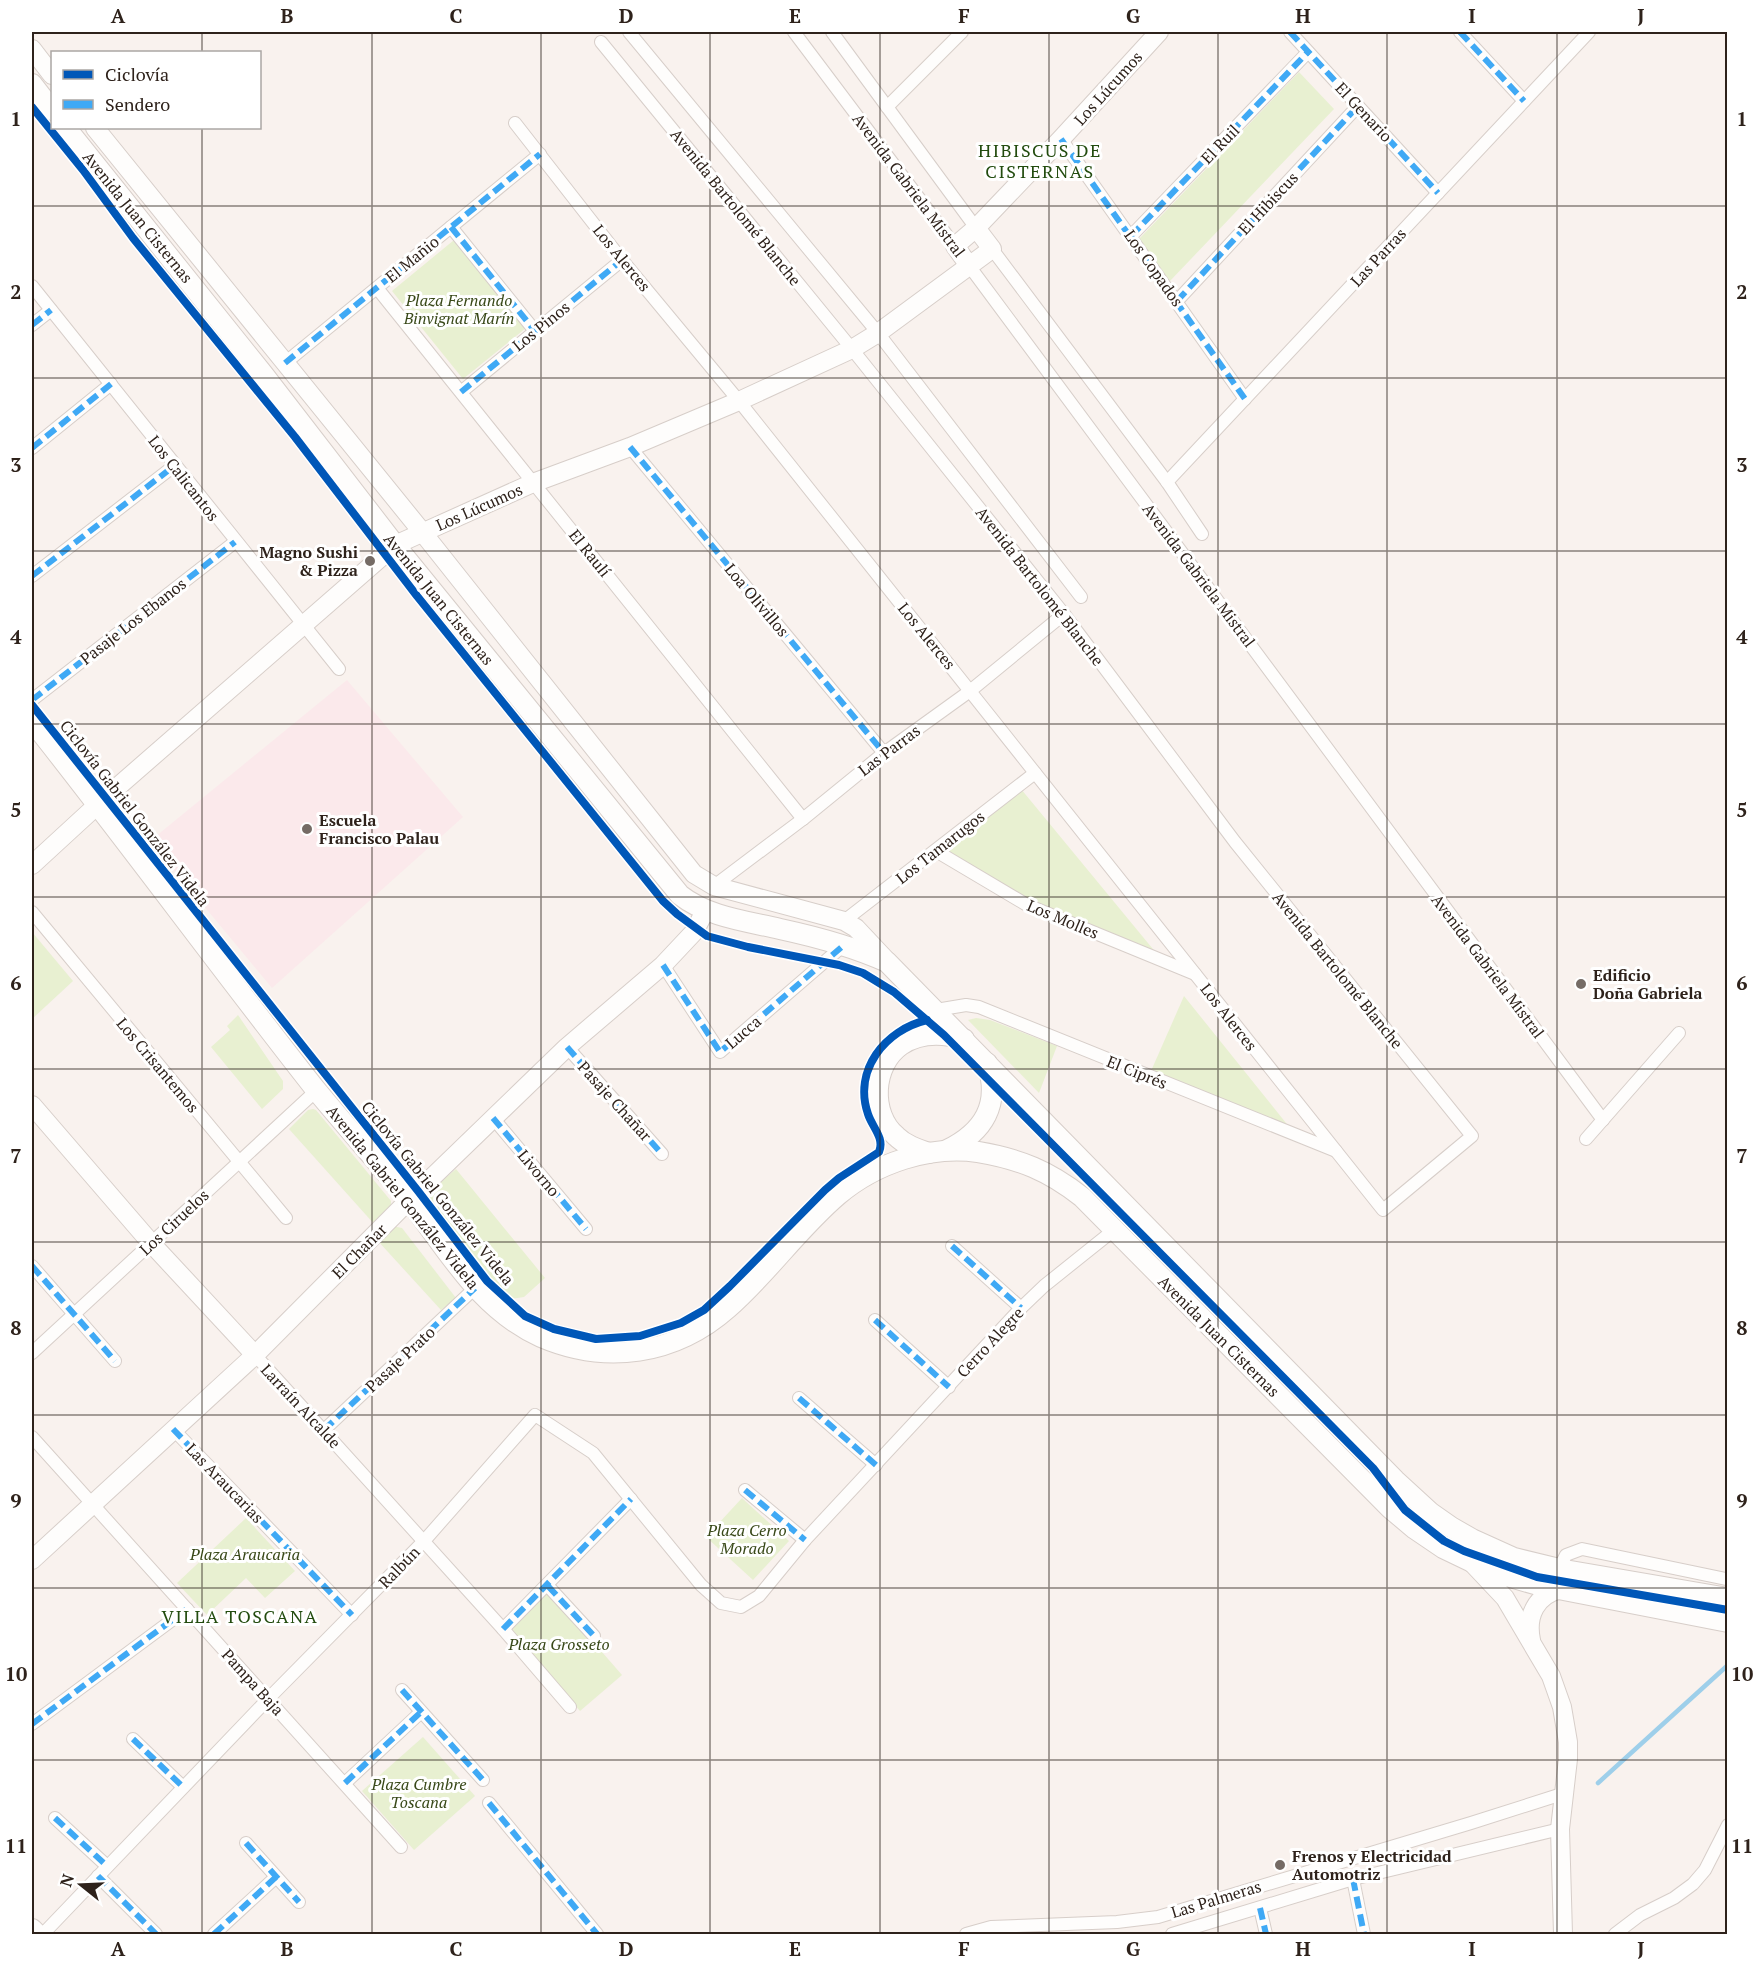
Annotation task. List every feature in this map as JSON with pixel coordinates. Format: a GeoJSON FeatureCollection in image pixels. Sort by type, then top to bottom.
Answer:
{"type":"FeatureCollection","features":[{"type":"Feature","properties":{"kind":"main road"},"geometry":{"type":"LineString","coordinates":[[32,84],[51,109]]}},
{"type":"Feature","properties":{"kind":"main road","name":"Avenida Juan Cisternas"},"geometry":{"type":"LineString","coordinates":[[67,129],[256,365],[394,545],[669,884],[686,900],[705,911],[844,945],[887,962],[1412,1497],[1444,1522],[1472,1539],[1514,1558],[1559,1569],[1727,1588]]}},
{"type":"Feature","properties":{"kind":"main road","name":"Avenida Gabriel González Videla"},"geometry":{"type":"LineString","coordinates":[[32,721],[317,1090],[409,1201],[475,1288],[510,1320],[544,1338],[599,1353],[618,1354],[665,1345],[697,1331],[726,1310],[812,1220],[847,1188],[893,1163],[938,1151]]}},
{"type":"Feature","properties":{"kind":"main road"},"geometry":{"type":"LineString","coordinates":[[964,1039],[944,1035],[921,1036],[899,1046],[886,1062],[881,1072],[877,1095],[883,1120],[892,1133],[903,1142],[938,1151],[964,1142],[984,1119],[992,1095],[987,1063]]}},
{"type":"Feature","properties":{"kind":"main road","name":"Avenida Juan Cisternas"},"geometry":{"type":"LineString","coordinates":[[938,1151],[989,1154],[1013,1160],[1046,1172],[1082,1197],[1389,1508],[1429,1539],[1472,1563],[1515,1579],[1728,1622]]}},
{"type":"Feature","properties":{"kind":"main road"},"geometry":{"type":"LineString","coordinates":[[32,1929],[37,1935]]}},
{"type":"Feature","properties":{"kind":"street","name":"Avenida Bartolomé Blanche"},"geometry":{"type":"LineString","coordinates":[[629,32],[878,333],[1081,597]]}},
{"type":"Feature","properties":{"kind":"street","name":"Avenida Gabriela Mistral"},"geometry":{"type":"LineString","coordinates":[[794,32],[1603,1120]]}},
{"type":"Feature","properties":{"kind":"street","name":"Avenida Gabriela Mistral"},"geometry":{"type":"LineString","coordinates":[[832,32],[1167,482],[1202,534]]}},
{"type":"Feature","properties":{"kind":"street"},"geometry":{"type":"LineString","coordinates":[[887,107],[962,32]]}},
{"type":"Feature","properties":{"kind":"street","name":"Los Lúcumos"},"geometry":{"type":"LineString","coordinates":[[955,246],[976,228],[1061,139],[1159,32]]}},
{"type":"Feature","properties":{"kind":"street","name":"El Genario"},"geometry":{"type":"LineString","coordinates":[[1290,32],[1438,193]]}},
{"type":"Feature","properties":{"kind":"street"},"geometry":{"type":"LineString","coordinates":[[1460,32],[1524,101]]}},
{"type":"Feature","properties":{"kind":"street","name":"Las Parras"},"geometry":{"type":"LineString","coordinates":[[1167,482],[1589,32]]}},
{"type":"Feature","properties":{"kind":"street","name":"Avenida Bartolomé Blanche"},"geometry":{"type":"LineString","coordinates":[[601,42],[852,349],[1064,614],[1235,842],[1472,1136]]}},
{"type":"Feature","properties":{"kind":"street"},"geometry":{"type":"LineString","coordinates":[[32,49],[51,74]]}},
{"type":"Feature","properties":{"kind":"street","name":"El Ruil"},"geometry":{"type":"LineString","coordinates":[[1131,236],[1308,51]]}},
{"type":"Feature","properties":{"kind":"street","name":"El Hibiscus"},"geometry":{"type":"LineString","coordinates":[[1177,301],[1358,106]]}},
{"type":"Feature","properties":{"kind":"street","name":"Los Alerces"},"geometry":{"type":"LineString","coordinates":[[515,123],[622,260],[739,400],[1383,1210],[1472,1136]]}},
{"type":"Feature","properties":{"kind":"street","name":"Avenida Juan Cisternas"},"geometry":{"type":"LineString","coordinates":[[96,129],[423,533],[694,874],[714,886],[844,921],[856,928],[887,962]]}},
{"type":"Feature","properties":{"kind":"street","name":"Los Copados"},"geometry":{"type":"LineString","coordinates":[[1061,139],[1245,399]]}},
{"type":"Feature","properties":{"kind":"street","name":"El Mañio"},"geometry":{"type":"LineString","coordinates":[[285,363],[540,154]]}},
{"type":"Feature","properties":{"kind":"street"},"geometry":{"type":"LineString","coordinates":[[451,227],[536,331]]}},
{"type":"Feature","properties":{"kind":"street","name":"Los Lúcumos"},"geometry":{"type":"LineString","coordinates":[[32,866],[98,805],[394,545],[533,483],[630,447],[852,349],[878,333],[992,249]]}},
{"type":"Feature","properties":{"kind":"street","name":"Los Pinos"},"geometry":{"type":"LineString","coordinates":[[461,392],[622,260]]}},
{"type":"Feature","properties":{"kind":"street","name":"Los Calicantos"},"geometry":{"type":"LineString","coordinates":[[32,286],[339,669]]}},
{"type":"Feature","properties":{"kind":"street","name":"El Raulí"},"geometry":{"type":"LineString","coordinates":[[377,288],[803,819]]}},
{"type":"Feature","properties":{"kind":"street"},"geometry":{"type":"LineString","coordinates":[[32,325],[51,310]]}},
{"type":"Feature","properties":{"kind":"street"},"geometry":{"type":"LineString","coordinates":[[32,448],[111,384]]}},
{"type":"Feature","properties":{"kind":"street","name":"Loa Olivillos"},"geometry":{"type":"LineString","coordinates":[[630,447],[884,753]]}},
{"type":"Feature","properties":{"kind":"street"},"geometry":{"type":"LineString","coordinates":[[32,576],[174,466]]}},
{"type":"Feature","properties":{"kind":"street","name":"Pasaje Los Ebanos"},"geometry":{"type":"LineString","coordinates":[[32,700],[235,542]]}},
{"type":"Feature","properties":{"kind":"street","name":"Las Parras"},"geometry":{"type":"LineString","coordinates":[[714,886],[803,819],[884,753],[970,691],[1064,614]]}},
{"type":"Feature","properties":{"kind":"street","name":"Los Tamarugos"},"geometry":{"type":"LineString","coordinates":[[844,921],[1035,773]]}},
{"type":"Feature","properties":{"kind":"street","name":"Los Molles"},"geometry":{"type":"LineString","coordinates":[[936,851],[1027,904],[1196,974]]}},
{"type":"Feature","properties":{"kind":"street","name":"El Chañar"},"geometry":{"type":"LineString","coordinates":[[32,1560],[255,1355],[567,1047],[663,965],[694,932],[705,911]]}},
{"type":"Feature","properties":{"kind":"street","name":"Los Crisantemos"},"geometry":{"type":"LineString","coordinates":[[32,912],[285,1218]]}},
{"type":"Feature","properties":{"kind":"street","name":"Lucca"},"geometry":{"type":"LineString","coordinates":[[663,965],[720,1052],[844,945]]}},
{"type":"Feature","properties":{"kind":"street","name":"El Ciprés"},"geometry":{"type":"LineString","coordinates":[[936,1010],[966,1005],[979,1007],[1337,1152]]}},
{"type":"Feature","properties":{"kind":"street"},"geometry":{"type":"LineString","coordinates":[[1586,1139],[1679,1033]]}},
{"type":"Feature","properties":{"kind":"street","name":"Pasaje Chañar"},"geometry":{"type":"LineString","coordinates":[[567,1047],[662,1154]]}},
{"type":"Feature","properties":{"kind":"street","name":"Los Ciruelos"},"geometry":{"type":"LineString","coordinates":[[32,1353],[317,1090]]}},
{"type":"Feature","properties":{"kind":"street","name":"Larraín Alcalde"},"geometry":{"type":"LineString","coordinates":[[32,1105],[151,1243],[324,1430],[570,1707]]}},
{"type":"Feature","properties":{"kind":"street","name":"Livorno"},"geometry":{"type":"LineString","coordinates":[[493,1118],[586,1229]]}},
{"type":"Feature","properties":{"kind":"street","name":"Cerro Alegre"},"geometry":{"type":"LineString","coordinates":[[759,1596],[805,1540],[1021,1308],[1044,1286],[1114,1230]]}},
{"type":"Feature","properties":{"kind":"street"},"geometry":{"type":"LineString","coordinates":[[952,1246],[1021,1308]]}},
{"type":"Feature","properties":{"kind":"street"},"geometry":{"type":"LineString","coordinates":[[32,1266],[115,1361]]}},
{"type":"Feature","properties":{"kind":"street","name":"Pasaje Prato"},"geometry":{"type":"LineString","coordinates":[[324,1430],[475,1288]]}},
{"type":"Feature","properties":{"kind":"street"},"geometry":{"type":"LineString","coordinates":[[875,1320],[949,1387]]}},
{"type":"Feature","properties":{"kind":"street"},"geometry":{"type":"LineString","coordinates":[[799,1398],[876,1465]]}},
{"type":"Feature","properties":{"kind":"street","name":"Ralbún"},"geometry":{"type":"LineString","coordinates":[[44,1935],[268,1699],[424,1541],[535,1415],[593,1453],[702,1584],[721,1603],[741,1607],[759,1596]]}},
{"type":"Feature","properties":{"kind":"street","name":"Las Araucarias"},"geometry":{"type":"LineString","coordinates":[[173,1429],[351,1615]]}},
{"type":"Feature","properties":{"kind":"street","name":"Pampa Baja"},"geometry":{"type":"LineString","coordinates":[[32,1437],[401,1847]]}},
{"type":"Feature","properties":{"kind":"street"},"geometry":{"type":"LineString","coordinates":[[745,1490],[805,1540]]}},
{"type":"Feature","properties":{"kind":"street"},"geometry":{"type":"LineString","coordinates":[[503,1629],[548,1586],[631,1499]]}},
{"type":"Feature","properties":{"kind":"street"},"geometry":{"type":"LineString","coordinates":[[1559,1569],[1566,1556],[1582,1549],[1727,1588]]}},
{"type":"Feature","properties":{"kind":"street","name":"Avenida Juan Cisternas"},"geometry":{"type":"LineString","coordinates":[[1472,1563],[1500,1591],[1543,1661],[1557,1691],[1566,1724],[1568,1759],[1562,1794],[1560,1829],[1563,1935]]}},
{"type":"Feature","properties":{"kind":"street"},"geometry":{"type":"LineString","coordinates":[[548,1586],[594,1636]]}},
{"type":"Feature","properties":{"kind":"street"},"geometry":{"type":"LineString","coordinates":[[1534,1647],[1529,1624],[1533,1609],[1545,1595],[1567,1590]]}},
{"type":"Feature","properties":{"kind":"street"},"geometry":{"type":"LineString","coordinates":[[32,1724],[187,1608]]}},
{"type":"Feature","properties":{"kind":"street"},"geometry":{"type":"LineString","coordinates":[[402,1690],[483,1780]]}},
{"type":"Feature","properties":{"kind":"street"},"geometry":{"type":"LineString","coordinates":[[345,1783],[421,1713]]}},
{"type":"Feature","properties":{"kind":"street"},"geometry":{"type":"LineString","coordinates":[[133,1739],[183,1788]]}},
{"type":"Feature","properties":{"kind":"street","name":"Las Palmeras"},"geometry":{"type":"LineString","coordinates":[[966,1935],[991,1927],[1117,1922],[1158,1917],[1562,1794]]}},
{"type":"Feature","properties":{"kind":"street"},"geometry":{"type":"LineString","coordinates":[[489,1803],[597,1935]]}},
{"type":"Feature","properties":{"kind":"street"},"geometry":{"type":"LineString","coordinates":[[55,1818],[108,1866]]}},
{"type":"Feature","properties":{"kind":"street"},"geometry":{"type":"LineString","coordinates":[[1615,1935],[1640,1915],[1674,1898],[1693,1884],[1705,1869],[1728,1825]]}},
{"type":"Feature","properties":{"kind":"street","name":"Las Palmeras"},"geometry":{"type":"LineString","coordinates":[[1172,1935],[1353,1879],[1560,1829]]}},
{"type":"Feature","properties":{"kind":"street"},"geometry":{"type":"LineString","coordinates":[[246,1843],[299,1902]]}},
{"type":"Feature","properties":{"kind":"street"},"geometry":{"type":"LineString","coordinates":[[98,1876],[156,1935]]}},
{"type":"Feature","properties":{"kind":"street"},"geometry":{"type":"LineString","coordinates":[[214,1935],[276,1876]]}},
{"type":"Feature","properties":{"kind":"street"},"geometry":{"type":"LineString","coordinates":[[1353,1879],[1364,1935]]}},
{"type":"Feature","properties":{"kind":"street"},"geometry":{"type":"LineString","coordinates":[[1260,1908],[1266,1935]]}},
{"type":"Feature","properties":{"kind":"shaded area","name":"Escuela Francisco Palau"},"geometry":{"type":"Polygon","coordinates":[[[347,680],[463,817],[272,988],[150,841],[347,680]]]}},
{"type":"Feature","properties":{"kind":"green space"},"geometry":{"type":"Polygon","coordinates":[[[1299,72],[1334,109],[1170,281],[1139,239],[1299,72]]]}},
{"type":"Feature","properties":{"kind":"green space","name":"Plaza Fernando Binvignat Marín"},"geometry":{"type":"Polygon","coordinates":[[[454,240],[526,328],[463,379],[392,291],[454,240]]]}},
{"type":"Feature","properties":{"kind":"green space"},"geometry":{"type":"Polygon","coordinates":[[[1021,789],[1157,954],[1018,903],[945,855],[1021,789]]]}},
{"type":"Feature","properties":{"kind":"green space"},"geometry":{"type":"Polygon","coordinates":[[[32,932],[73,981],[32,1019],[32,932]]]}},
{"type":"Feature","properties":{"kind":"green space"},"geometry":{"type":"Polygon","coordinates":[[[1184,996],[1290,1128],[1151,1071],[1184,996]]]}},
{"type":"Feature","properties":{"kind":"green space"},"geometry":{"type":"Polygon","coordinates":[[[238,1015],[283,1081],[283,1089],[262,1109],[211,1047],[230,1030],[227,1026],[238,1015]]]}},
{"type":"Feature","properties":{"kind":"green space"},"geometry":{"type":"Polygon","coordinates":[[[976,1018],[990,1020],[1057,1046],[1039,1093],[968,1020],[976,1018]]]}},
{"type":"Feature","properties":{"kind":"green space"},"geometry":{"type":"Polygon","coordinates":[[[313,1109],[391,1201],[391,1210],[375,1225],[289,1129],[308,1110],[313,1109]]]}},
{"type":"Feature","properties":{"kind":"green space"},"geometry":{"type":"Polygon","coordinates":[[[456,1169],[545,1278],[524,1297],[511,1299],[489,1278],[425,1195],[456,1169]]]}},
{"type":"Feature","properties":{"kind":"green space"},"geometry":{"type":"Polygon","coordinates":[[[392,1226],[402,1228],[456,1298],[441,1310],[378,1241],[392,1226]]]}},
{"type":"Feature","properties":{"kind":"green space","name":"Plaza Cerro Morado"},"geometry":{"type":"Polygon","coordinates":[[[742,1498],[789,1541],[753,1580],[706,1537],[742,1498]]]}},
{"type":"Feature","properties":{"kind":"green space","name":"Plaza Araucaria"},"geometry":{"type":"Polygon","coordinates":[[[246,1518],[295,1571],[265,1598],[246,1578],[207,1615],[177,1583],[246,1518]]]}},
{"type":"Feature","properties":{"kind":"green space","name":"Plaza Grosseto"},"geometry":{"type":"Polygon","coordinates":[[[548,1590],[622,1675],[580,1711],[509,1629],[548,1590]]]}},
{"type":"Feature","properties":{"kind":"green space","name":"Plaza Cumbre Toscana"},"geometry":{"type":"Polygon","coordinates":[[[423,1737],[475,1796],[414,1850],[362,1791],[423,1737]]]}},
{"type":"Feature","properties":{"kind":"waterway"},"geometry":{"type":"LineString","coordinates":[[1598,1783],[1728,1665]]}},
{"type":"Feature","properties":{"kind":"marked path"},"geometry":{"type":"LineString","coordinates":[[1290,32],[1438,193]]}},
{"type":"Feature","properties":{"kind":"marked path"},"geometry":{"type":"LineString","coordinates":[[1460,32],[1524,101]]}},
{"type":"Feature","properties":{"kind":"marked path"},"geometry":{"type":"LineString","coordinates":[[1131,236],[1308,52]]}},
{"type":"Feature","properties":{"kind":"marked path"},"geometry":{"type":"LineString","coordinates":[[1177,301],[1358,106]]}},
{"type":"Feature","properties":{"kind":"marked path"},"geometry":{"type":"LineString","coordinates":[[1061,139],[1245,399]]}},
{"type":"Feature","properties":{"kind":"marked path"},"geometry":{"type":"LineString","coordinates":[[285,363],[540,154]]}},
{"type":"Feature","properties":{"kind":"marked path"},"geometry":{"type":"LineString","coordinates":[[451,227],[535,331]]}},
{"type":"Feature","properties":{"kind":"marked path"},"geometry":{"type":"LineString","coordinates":[[461,392],[622,260]]}},
{"type":"Feature","properties":{"kind":"marked path"},"geometry":{"type":"LineString","coordinates":[[32,325],[51,310]]}},
{"type":"Feature","properties":{"kind":"marked path"},"geometry":{"type":"LineString","coordinates":[[32,448],[111,384]]}},
{"type":"Feature","properties":{"kind":"marked path"},"geometry":{"type":"LineString","coordinates":[[630,447],[884,753]]}},
{"type":"Feature","properties":{"kind":"marked path"},"geometry":{"type":"LineString","coordinates":[[32,576],[174,466]]}},
{"type":"Feature","properties":{"kind":"marked path"},"geometry":{"type":"LineString","coordinates":[[32,700],[235,542]]}},
{"type":"Feature","properties":{"kind":"marked path"},"geometry":{"type":"LineString","coordinates":[[663,965],[720,1052],[844,945]]}},
{"type":"Feature","properties":{"kind":"marked path"},"geometry":{"type":"LineString","coordinates":[[567,1047],[662,1154]]}},
{"type":"Feature","properties":{"kind":"marked path"},"geometry":{"type":"LineString","coordinates":[[493,1118],[586,1229]]}},
{"type":"Feature","properties":{"kind":"marked path"},"geometry":{"type":"LineString","coordinates":[[952,1246],[1021,1308]]}},
{"type":"Feature","properties":{"kind":"marked path"},"geometry":{"type":"LineString","coordinates":[[32,1266],[115,1361]]}},
{"type":"Feature","properties":{"kind":"marked path"},"geometry":{"type":"LineString","coordinates":[[324,1430],[475,1288]]}},
{"type":"Feature","properties":{"kind":"marked path"},"geometry":{"type":"LineString","coordinates":[[875,1320],[949,1387]]}},
{"type":"Feature","properties":{"kind":"marked path"},"geometry":{"type":"LineString","coordinates":[[799,1398],[876,1465]]}},
{"type":"Feature","properties":{"kind":"marked path"},"geometry":{"type":"LineString","coordinates":[[173,1429],[352,1615]]}},
{"type":"Feature","properties":{"kind":"marked path"},"geometry":{"type":"LineString","coordinates":[[745,1490],[805,1540]]}},
{"type":"Feature","properties":{"kind":"marked path"},"geometry":{"type":"LineString","coordinates":[[503,1629],[631,1499]]}},
{"type":"Feature","properties":{"kind":"marked path"},"geometry":{"type":"LineString","coordinates":[[548,1586],[594,1636]]}},
{"type":"Feature","properties":{"kind":"marked path"},"geometry":{"type":"LineString","coordinates":[[32,1724],[187,1609]]}},
{"type":"Feature","properties":{"kind":"marked path"},"geometry":{"type":"LineString","coordinates":[[402,1690],[483,1780]]}},
{"type":"Feature","properties":{"kind":"marked path"},"geometry":{"type":"LineString","coordinates":[[345,1783],[421,1712]]}},
{"type":"Feature","properties":{"kind":"marked path"},"geometry":{"type":"LineString","coordinates":[[133,1739],[183,1787]]}},
{"type":"Feature","properties":{"kind":"marked path"},"geometry":{"type":"LineString","coordinates":[[489,1803],[597,1934]]}},
{"type":"Feature","properties":{"kind":"marked path"},"geometry":{"type":"LineString","coordinates":[[55,1818],[107,1866]]}},
{"type":"Feature","properties":{"kind":"marked path"},"geometry":{"type":"LineString","coordinates":[[246,1843],[299,1902]]}},
{"type":"Feature","properties":{"kind":"marked path"},"geometry":{"type":"LineString","coordinates":[[98,1876],[156,1934]]}},
{"type":"Feature","properties":{"kind":"marked path"},"geometry":{"type":"LineString","coordinates":[[214,1934],[276,1877]]}},
{"type":"Feature","properties":{"kind":"marked path"},"geometry":{"type":"LineString","coordinates":[[1353,1879],[1364,1934]]}},
{"type":"Feature","properties":{"kind":"marked path"},"geometry":{"type":"LineString","coordinates":[[1260,1908],[1266,1934]]}},
{"type":"Feature","properties":{"kind":"cycle path"},"geometry":{"type":"LineString","coordinates":[[32,107],[83,170],[133,238],[295,437],[417,596],[663,901],[677,914],[707,936],[748,947],[839,965],[863,973],[894,992],[944,1035],[1373,1468],[1405,1510],[1444,1541],[1464,1551],[1537,1577],[1728,1610]]}},
{"type":"Feature","properties":{"kind":"cycle path","name":"Ciclovía Gabriel González Videla"},"geometry":{"type":"LineString","coordinates":[[32,705],[487,1281],[525,1316],[554,1329],[596,1339],[640,1336],[681,1323],[704,1310],[825,1190],[879,1152],[879,1137],[868,1114],[865,1098],[865,1082],[869,1068],[876,1054],[898,1033],[927,1020]]}},
{"type":"Feature","properties":{"kind":"place","name":"Magno Sushi & Pizza"},"geometry":{"type":"Point","coordinates":[370,561]}},
{"type":"Feature","properties":{"kind":"place","name":"Escuela Francisco Palau"},"geometry":{"type":"Point","coordinates":[307,829]}},
{"type":"Feature","properties":{"kind":"place","name":"Edificio Doña Gabriela"},"geometry":{"type":"Point","coordinates":[1581,984]}},
{"type":"Feature","properties":{"kind":"place","name":"Frenos y Electricidad Automotriz"},"geometry":{"type":"Point","coordinates":[1280,1865]}},
{"type":"Feature","properties":{"kind":"district","name":"HIBISCUS DE CISTERNAS"},"geometry":{"type":"Point","coordinates":[1040,160]}},
{"type":"Feature","properties":{"kind":"district","name":"VILLA TOSCANA"},"geometry":{"type":"Point","coordinates":[240,1616]}}]}
